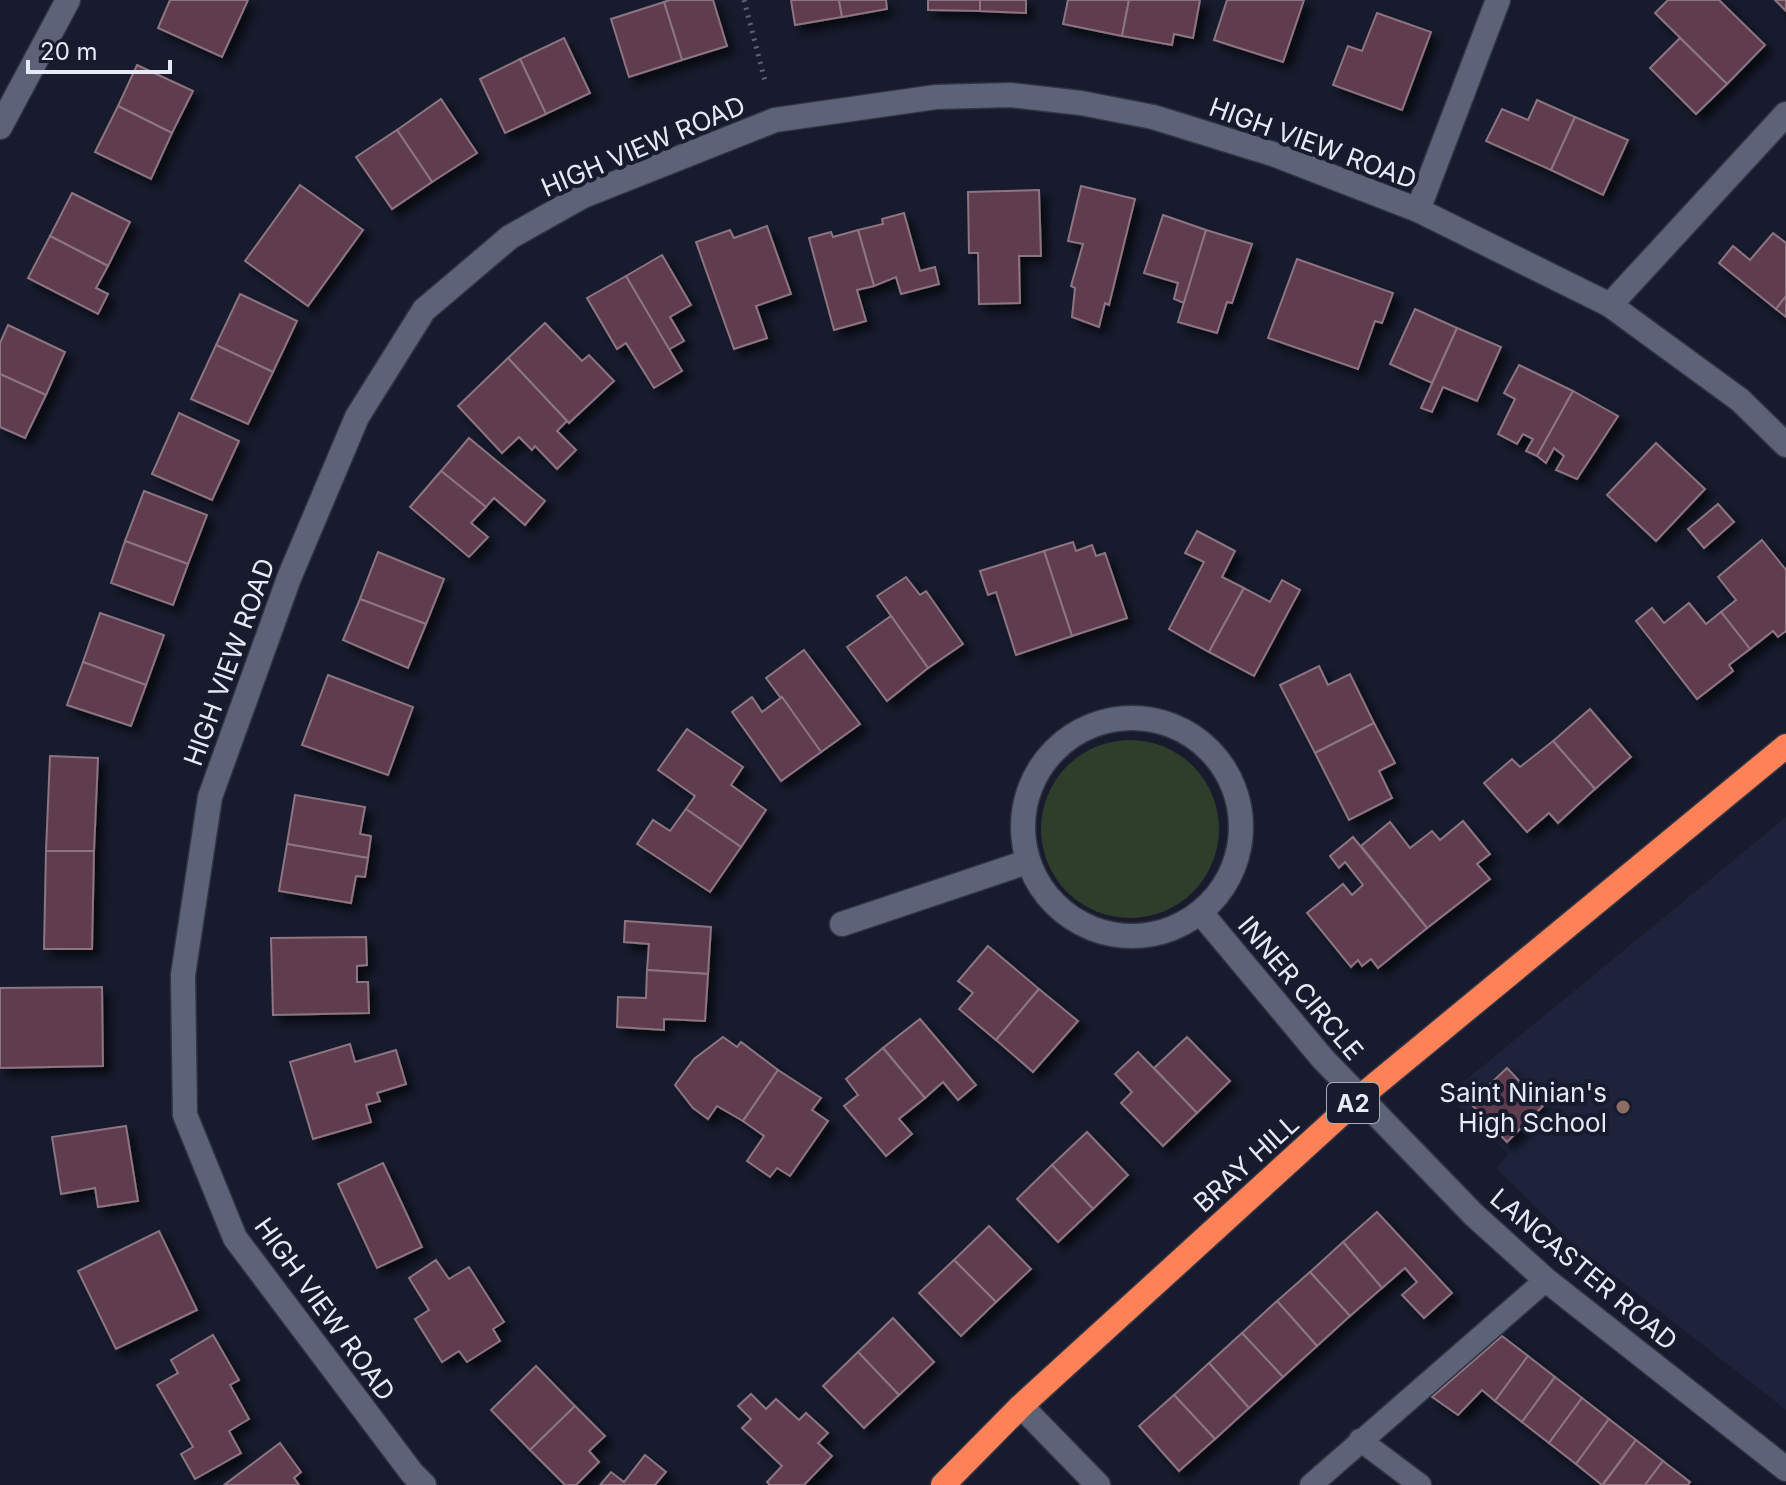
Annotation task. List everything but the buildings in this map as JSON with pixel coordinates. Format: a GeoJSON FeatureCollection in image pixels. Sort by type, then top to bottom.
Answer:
{"type":"FeatureCollection","features":[{"type":"Feature","properties":{"kind":"highway","name":"BRAY HILL"},"geometry":{"type":"LineString","coordinates":[[943,1485],[1021,1406],[1359,1098],[1786,746]]}},
{"type":"Feature","properties":{"kind":"street"},"geometry":{"type":"LineString","coordinates":[[0,127],[68,0]]}},
{"type":"Feature","properties":{"kind":"street"},"geometry":{"type":"LineString","coordinates":[[1418,210],[1498,0]]}},
{"type":"Feature","properties":{"kind":"street","name":"HIGH VIEW ROAD"},"geometry":{"type":"LineString","coordinates":[[424,1485],[402,1461],[235,1238],[185,1115],[183,975],[210,797],[289,578],[357,417],[424,310],[510,237],[583,196],[775,120],[936,97],[1010,95],[1081,103],[1153,117],[1273,154],[1418,210],[1610,305],[1740,400],[1786,445]]}},
{"type":"Feature","properties":{"kind":"street"},"geometry":{"type":"LineString","coordinates":[[1610,305],[1786,114]]}},
{"type":"Feature","properties":{"kind":"street","name":"INNER CIRCLE"},"geometry":{"type":"LineString","coordinates":[[1117,719],[1149,719],[1179,728],[1206,745],[1226,770],[1239,799],[1243,830],[1237,862],[1223,890],[1201,913],[1170,931],[1136,938],[1101,933],[1069,917],[1044,893],[1027,862],[1022,830],[1026,798],[1039,770],[1059,745],[1086,727],[1117,719]]}},
{"type":"Feature","properties":{"kind":"street"},"geometry":{"type":"LineString","coordinates":[[842,924],[1027,862]]}},
{"type":"Feature","properties":{"kind":"street","name":"INNER CIRCLE"},"geometry":{"type":"LineString","coordinates":[[1201,913],[1359,1098]]}},
{"type":"Feature","properties":{"kind":"street","name":"LANCASTER ROAD"},"geometry":{"type":"LineString","coordinates":[[1359,1098],[1474,1215],[1546,1280],[1786,1469]]}},
{"type":"Feature","properties":{"kind":"street"},"geometry":{"type":"LineString","coordinates":[[1021,1406],[1098,1485]]}},
{"type":"Feature","properties":{"kind":"lane"},"geometry":{"type":"LineString","coordinates":[[1311,1485],[1546,1280]]}},
{"type":"Feature","properties":{"kind":"lane"},"geometry":{"type":"LineString","coordinates":[[1360,1440],[1420,1485]]}},
{"type":"Feature","properties":{"kind":"path"},"geometry":{"type":"LineString","coordinates":[[744,0],[775,120]]}},
{"type":"Feature","properties":{"kind":"shaded area","name":"Saint Ninian's High School"},"geometry":{"type":"Polygon","coordinates":[[[1786,817],[1786,1410],[1571,1242],[1496,1168],[1509,1154],[1464,1115],[1455,1099],[1461,1084],[1786,817]]]}},
{"type":"Feature","properties":{"kind":"green space"},"geometry":{"type":"Polygon","coordinates":[[[1130,740],[1164,747],[1193,766],[1212,795],[1219,829],[1212,863],[1193,892],[1164,911],[1130,918],[1096,911],[1067,892],[1048,863],[1041,829],[1048,795],[1067,766],[1096,747],[1130,740]]]}},
{"type":"Feature","properties":{"kind":"place","name":"Saint Ninian's High School"},"geometry":{"type":"Point","coordinates":[1623,1107]}}]}
